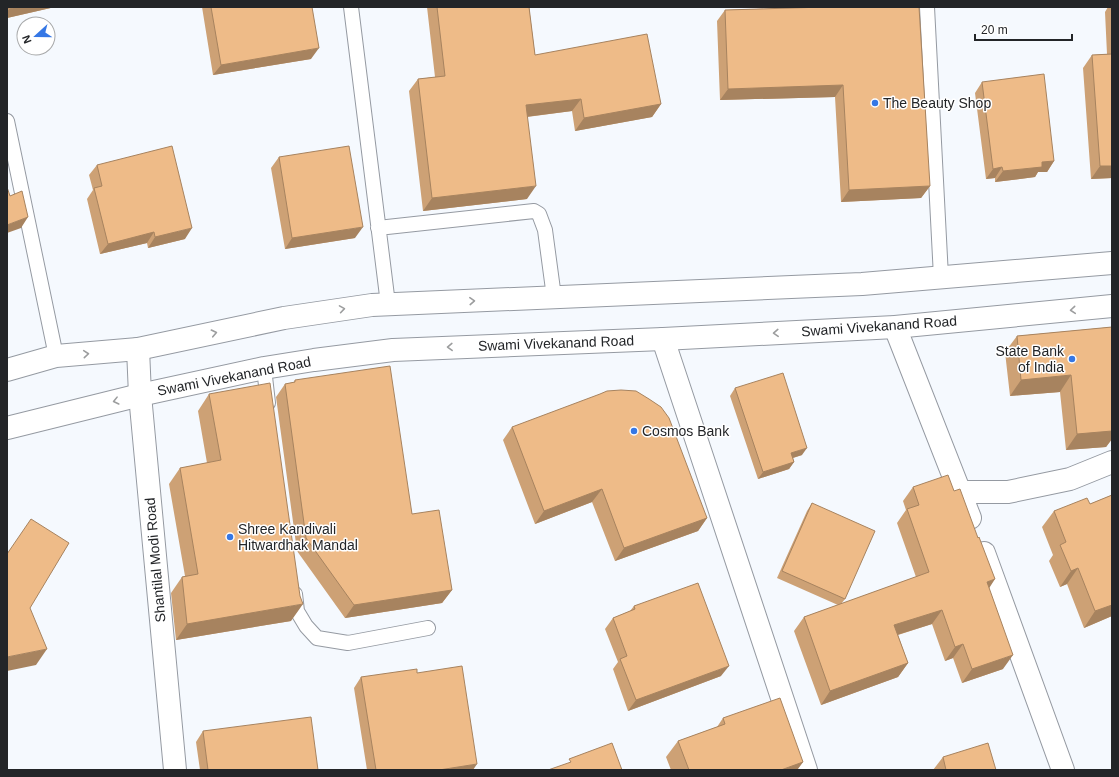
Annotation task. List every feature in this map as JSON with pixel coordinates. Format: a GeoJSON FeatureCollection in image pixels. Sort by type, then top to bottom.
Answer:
{"type":"FeatureCollection","features":[{"type":"Feature","properties":{"kind":"main road"},"geometry":{"type":"LineString","coordinates":[[7,370],[56,356],[138,349],[284,318],[372,305],[854,284],[1112,263]]}},
{"type":"Feature","properties":{"kind":"main road","name":"Swami Vivekanand Road"},"geometry":{"type":"LineString","coordinates":[[7,428],[140,395],[264,368],[393,350],[663,339],[895,327],[1112,306]]}},
{"type":"Feature","properties":{"kind":"main road"},"geometry":{"type":"LineString","coordinates":[[895,327],[994,579],[1063,770]]}},
{"type":"Feature","properties":{"kind":"main road"},"geometry":{"type":"LineString","coordinates":[[663,339],[806,770]]}},
{"type":"Feature","properties":{"kind":"main road","name":"Shantilal Modi Road"},"geometry":{"type":"LineString","coordinates":[[138,349],[140,395],[175,770]]}},
{"type":"Feature","properties":{"kind":"main road"},"geometry":{"type":"LineString","coordinates":[[960,492],[1008,492],[1070,479],[1112,462]]}},
{"type":"Feature","properties":{"kind":"lane"},"geometry":{"type":"LineString","coordinates":[[351,7],[388,304]]}},
{"type":"Feature","properties":{"kind":"lane"},"geometry":{"type":"LineString","coordinates":[[927,7],[941,277]]}},
{"type":"Feature","properties":{"kind":"lane"},"geometry":{"type":"LineString","coordinates":[[7,121],[56,356]]}},
{"type":"Feature","properties":{"kind":"lane"},"geometry":{"type":"LineString","coordinates":[[378,228],[534,212],[539,214],[545,230],[554,297]]}},
{"type":"Feature","properties":{"kind":"lane"},"geometry":{"type":"LineString","coordinates":[[264,368],[270,418]]}},
{"type":"Feature","properties":{"kind":"lane"},"geometry":{"type":"LineString","coordinates":[[293,580],[297,611],[306,626],[317,638],[348,643],[428,628]]}},
{"type":"Feature","properties":{"kind":"building"},"geometry":{"type":"Polygon","coordinates":[[[211,7],[312,7],[319,48],[221,65],[211,7]]]}},
{"type":"Feature","properties":{"kind":"building"},"geometry":{"type":"Polygon","coordinates":[[[437,7],[529,7],[535,55],[647,34],[661,104],[584,118],[581,99],[526,105],[536,186],[432,198],[418,79],[445,76],[437,7]]]}},
{"type":"Feature","properties":{"kind":"building"},"geometry":{"type":"Polygon","coordinates":[[[825,7],[919,7],[930,186],[849,190],[843,85],[728,89],[725,10],[825,7]]]}},
{"type":"Feature","properties":{"kind":"building"},"geometry":{"type":"Polygon","coordinates":[[[1112,54],[1112,166],[1100,166],[1092,55],[1112,54]]]}},
{"type":"Feature","properties":{"kind":"building"},"geometry":{"type":"Polygon","coordinates":[[[1044,74],[1054,161],[1042,162],[1042,167],[1003,171],[1002,167],[993,169],[982,82],[1044,74]]]}},
{"type":"Feature","properties":{"kind":"building"},"geometry":{"type":"Polygon","coordinates":[[[172,146],[192,228],[155,237],[154,232],[108,244],[94,188],[102,186],[97,165],[172,146]]]}},
{"type":"Feature","properties":{"kind":"building"},"geometry":{"type":"Polygon","coordinates":[[[349,146],[363,227],[292,238],[279,157],[349,146]]]}},
{"type":"Feature","properties":{"kind":"building"},"geometry":{"type":"Polygon","coordinates":[[[7,187],[10,196],[22,191],[28,217],[7,225],[7,187]]]}},
{"type":"Feature","properties":{"kind":"building"},"geometry":{"type":"Polygon","coordinates":[[[1112,327],[1112,431],[1077,434],[1071,375],[1021,380],[1017,336],[1112,327]]]}},
{"type":"Feature","properties":{"kind":"building"},"geometry":{"type":"Polygon","coordinates":[[[390,366],[412,514],[439,510],[452,590],[354,605],[306,538],[285,384],[295,382],[295,380],[390,366]]]}},
{"type":"Feature","properties":{"kind":"building"},"geometry":{"type":"Polygon","coordinates":[[[783,373],[807,448],[791,453],[794,462],[763,472],[735,388],[783,373]]]}},
{"type":"Feature","properties":{"kind":"building","name":"Shree Kandivali Hitwardhak Mandal"},"geometry":{"type":"Polygon","coordinates":[[[270,383],[300,596],[303,604],[187,624],[182,577],[198,574],[180,468],[221,460],[209,394],[270,383]]]}},
{"type":"Feature","properties":{"kind":"building"},"geometry":{"type":"Polygon","coordinates":[[[607,391],[636,391],[661,407],[669,418],[707,518],[624,548],[602,489],[544,511],[512,427],[607,391]]]}},
{"type":"Feature","properties":{"kind":"building"},"geometry":{"type":"Polygon","coordinates":[[[948,475],[954,491],[960,489],[995,579],[987,582],[1013,655],[972,669],[963,644],[955,647],[942,610],[894,625],[908,663],[830,691],[804,617],[929,572],[907,509],[919,505],[913,487],[948,475]]]}},
{"type":"Feature","properties":{"kind":"building"},"geometry":{"type":"Polygon","coordinates":[[[1112,495],[1112,605],[1095,611],[1078,568],[1071,571],[1060,545],[1066,542],[1054,511],[1087,498],[1090,504],[1112,495]]]}},
{"type":"Feature","properties":{"kind":"building"},"geometry":{"type":"Polygon","coordinates":[[[812,503],[875,531],[845,599],[782,571],[812,503]]]}},
{"type":"Feature","properties":{"kind":"building"},"geometry":{"type":"Polygon","coordinates":[[[31,519],[69,543],[30,608],[47,649],[7,657],[7,554],[31,519]]]}},
{"type":"Feature","properties":{"kind":"building"},"geometry":{"type":"Polygon","coordinates":[[[698,583],[729,666],[636,700],[620,659],[627,656],[613,618],[635,609],[634,606],[698,583]]]}},
{"type":"Feature","properties":{"kind":"building"},"geometry":{"type":"Polygon","coordinates":[[[462,666],[477,764],[439,770],[376,770],[361,677],[417,669],[417,673],[462,666]]]}},
{"type":"Feature","properties":{"kind":"building"},"geometry":{"type":"Polygon","coordinates":[[[780,698],[803,762],[781,770],[689,770],[678,741],[725,724],[723,718],[780,698]]]}},
{"type":"Feature","properties":{"kind":"building"},"geometry":{"type":"Polygon","coordinates":[[[311,717],[318,770],[208,770],[203,731],[311,717]]]}},
{"type":"Feature","properties":{"kind":"building"},"geometry":{"type":"Polygon","coordinates":[[[612,743],[622,770],[548,770],[571,762],[569,759],[612,743]]]}},
{"type":"Feature","properties":{"kind":"building"},"geometry":{"type":"Polygon","coordinates":[[[988,743],[996,770],[946,770],[943,757],[988,743]]]}},
{"type":"Feature","properties":{"kind":"place","name":"The Beauty Shop"},"geometry":{"type":"Point","coordinates":[875,103]}},
{"type":"Feature","properties":{"kind":"place","name":"State Bank of India"},"geometry":{"type":"Point","coordinates":[1072,359]}},
{"type":"Feature","properties":{"kind":"place","name":"Cosmos Bank"},"geometry":{"type":"Point","coordinates":[634,431]}},
{"type":"Feature","properties":{"kind":"place","name":"Shree Kandivali Hitwardhak Mandal"},"geometry":{"type":"Point","coordinates":[230,537]}}]}
